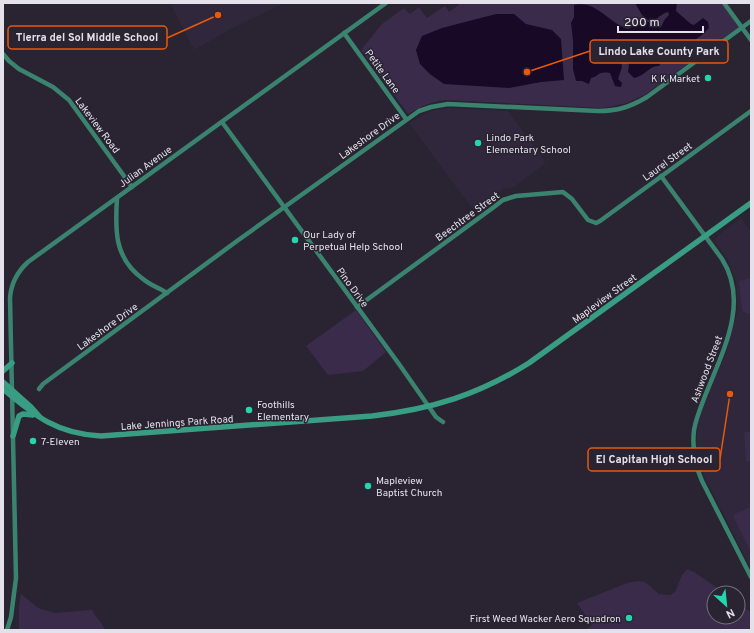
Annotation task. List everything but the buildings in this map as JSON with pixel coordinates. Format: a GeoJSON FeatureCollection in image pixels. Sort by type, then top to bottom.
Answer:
{"type":"FeatureCollection","features":[{"type":"Feature","properties":{"kind":"main road","name":"Mapleview Street"},"geometry":{"type":"LineString","coordinates":[[462,397],[492,384],[529,363],[751,203]]}},
{"type":"Feature","properties":{"kind":"main road"},"geometry":{"type":"LineString","coordinates":[[3,371],[12,363]]}},
{"type":"Feature","properties":{"kind":"main road","name":"Lake Jennings Park Road"},"geometry":{"type":"LineString","coordinates":[[3,382],[39,416],[51,424],[68,431],[95,436],[372,416],[407,412],[462,397]]}},
{"type":"Feature","properties":{"kind":"main road","name":"Lake Jennings Park Road"},"geometry":{"type":"LineString","coordinates":[[3,389],[33,414],[39,416]]}},
{"type":"Feature","properties":{"kind":"main road"},"geometry":{"type":"LineString","coordinates":[[13,436],[18,417],[21,414],[39,416]]}},
{"type":"Feature","properties":{"kind":"street","name":"Julian Avenue"},"geometry":{"type":"LineString","coordinates":[[7,630],[11,617],[16,578],[11,293],[18,273],[28,262],[386,3]]}},
{"type":"Feature","properties":{"kind":"street"},"geometry":{"type":"LineString","coordinates":[[724,3],[751,40]]}},
{"type":"Feature","properties":{"kind":"street","name":"Lakeshore Drive"},"geometry":{"type":"LineString","coordinates":[[39,389],[43,384],[406,119],[425,109],[448,104],[598,111],[621,109],[633,106],[751,21]]}},
{"type":"Feature","properties":{"kind":"street","name":"Petite Lane"},"geometry":{"type":"LineString","coordinates":[[344,34],[406,119]]}},
{"type":"Feature","properties":{"kind":"street","name":"Lakeview Road"},"geometry":{"type":"LineString","coordinates":[[3,54],[19,69],[53,87],[69,100],[132,187]]}},
{"type":"Feature","properties":{"kind":"street","name":"Laurel Street"},"geometry":{"type":"LineString","coordinates":[[593,222],[600,221],[751,111]]}},
{"type":"Feature","properties":{"kind":"street","name":"Pino Drive"},"geometry":{"type":"LineString","coordinates":[[222,122],[436,417],[443,422]]}},
{"type":"Feature","properties":{"kind":"street","name":"Ashwood Street"},"geometry":{"type":"LineString","coordinates":[[661,176],[722,259],[730,274],[734,292],[732,324],[697,418],[694,438],[694,455],[702,481],[751,577]]}},
{"type":"Feature","properties":{"kind":"street","name":"Beechtree Street"},"geometry":{"type":"LineString","coordinates":[[357,307],[494,207],[511,197],[563,192],[572,199],[588,220],[593,222]]}},
{"type":"Feature","properties":{"kind":"street"},"geometry":{"type":"LineString","coordinates":[[117,198],[116,236],[119,248],[124,258],[141,278],[167,293]]}},
{"type":"Feature","properties":{"kind":"shaded area"},"geometry":{"type":"Polygon","coordinates":[[[170,3],[285,3],[234,27],[194,50],[170,3]]]}},
{"type":"Feature","properties":{"kind":"shaded area"},"geometry":{"type":"Polygon","coordinates":[[[461,3],[722,3],[739,27],[646,94],[627,103],[603,108],[446,100],[426,105],[408,114],[361,50],[382,24],[404,8],[410,14],[419,7],[427,18],[445,6],[449,12],[461,3]]]}},
{"type":"Feature","properties":{"kind":"shaded area"},"geometry":{"type":"Polygon","coordinates":[[[635,3],[677,3],[676,11],[691,24],[694,25],[703,18],[708,22],[709,28],[702,35],[680,50],[663,59],[659,66],[653,67],[638,77],[634,78],[628,72],[629,65],[627,62],[621,62],[622,67],[618,79],[622,83],[621,87],[615,86],[610,73],[601,73],[591,78],[589,84],[582,81],[576,81],[573,69],[573,40],[571,23],[574,17],[574,5],[582,4],[596,9],[614,22],[628,29],[638,23],[643,22],[649,22],[661,27],[669,15],[668,12],[656,19],[648,20],[642,15],[635,3]]]}},
{"type":"Feature","properties":{"kind":"shaded area"},"geometry":{"type":"Polygon","coordinates":[[[496,14],[514,14],[526,24],[552,30],[561,39],[564,80],[541,82],[509,88],[444,84],[430,74],[420,64],[416,50],[422,36],[442,28],[496,14]]]}},
{"type":"Feature","properties":{"kind":"shaded area","name":"Lindo Park Elementary School"},"geometry":{"type":"Polygon","coordinates":[[[448,108],[508,111],[546,163],[511,189],[504,188],[475,210],[471,207],[409,123],[430,111],[448,108]]]}},
{"type":"Feature","properties":{"kind":"shaded area"},"geometry":{"type":"Polygon","coordinates":[[[741,218],[751,232],[751,564],[749,565],[704,476],[696,452],[697,427],[703,407],[726,353],[738,309],[736,282],[728,260],[714,240],[741,218]]]}},
{"type":"Feature","properties":{"kind":"shaded area"},"geometry":{"type":"Polygon","coordinates":[[[751,278],[751,314],[745,313],[742,310],[739,281],[751,278]]]}},
{"type":"Feature","properties":{"kind":"shaded area"},"geometry":{"type":"Polygon","coordinates":[[[356,310],[386,352],[363,371],[328,375],[306,346],[356,310]]]}},
{"type":"Feature","properties":{"kind":"shaded area"},"geometry":{"type":"Polygon","coordinates":[[[744,432],[751,432],[751,461],[746,461],[744,432]]]}},
{"type":"Feature","properties":{"kind":"shaded area"},"geometry":{"type":"Polygon","coordinates":[[[751,507],[751,552],[734,518],[734,514],[751,507]]]}},
{"type":"Feature","properties":{"kind":"shaded area"},"geometry":{"type":"Polygon","coordinates":[[[687,569],[713,585],[706,585],[706,625],[746,625],[746,608],[751,613],[751,630],[586,630],[592,625],[577,603],[627,583],[639,581],[645,582],[659,594],[670,595],[675,592],[682,575],[687,569]]]}},
{"type":"Feature","properties":{"kind":"shaded area"},"geometry":{"type":"Polygon","coordinates":[[[21,594],[38,608],[55,613],[92,610],[105,630],[19,630],[19,605],[21,594]]]}},
{"type":"Feature","properties":{"kind":"place","name":"Tierra del Sol Middle School"},"geometry":{"type":"Point","coordinates":[218,15]}},
{"type":"Feature","properties":{"kind":"place","name":"Lindo Lake County Park"},"geometry":{"type":"Point","coordinates":[527,72]}},
{"type":"Feature","properties":{"kind":"place","name":"K K Market"},"geometry":{"type":"Point","coordinates":[708,78]}},
{"type":"Feature","properties":{"kind":"place","name":"Lindo Park Elementary School"},"geometry":{"type":"Point","coordinates":[478,143]}},
{"type":"Feature","properties":{"kind":"place","name":"Our Lady of Perpetual Help School"},"geometry":{"type":"Point","coordinates":[295,240]}},
{"type":"Feature","properties":{"kind":"place","name":"El Capitan High School"},"geometry":{"type":"Point","coordinates":[730,394]}},
{"type":"Feature","properties":{"kind":"place","name":"Foothills Elementary"},"geometry":{"type":"Point","coordinates":[249,410]}},
{"type":"Feature","properties":{"kind":"place","name":"7-Eleven"},"geometry":{"type":"Point","coordinates":[33,441]}},
{"type":"Feature","properties":{"kind":"place","name":"Mapleview Baptist Church"},"geometry":{"type":"Point","coordinates":[368,486]}},
{"type":"Feature","properties":{"kind":"place","name":"First Weed Wacker Aero Squadron"},"geometry":{"type":"Point","coordinates":[629,618]}}]}
